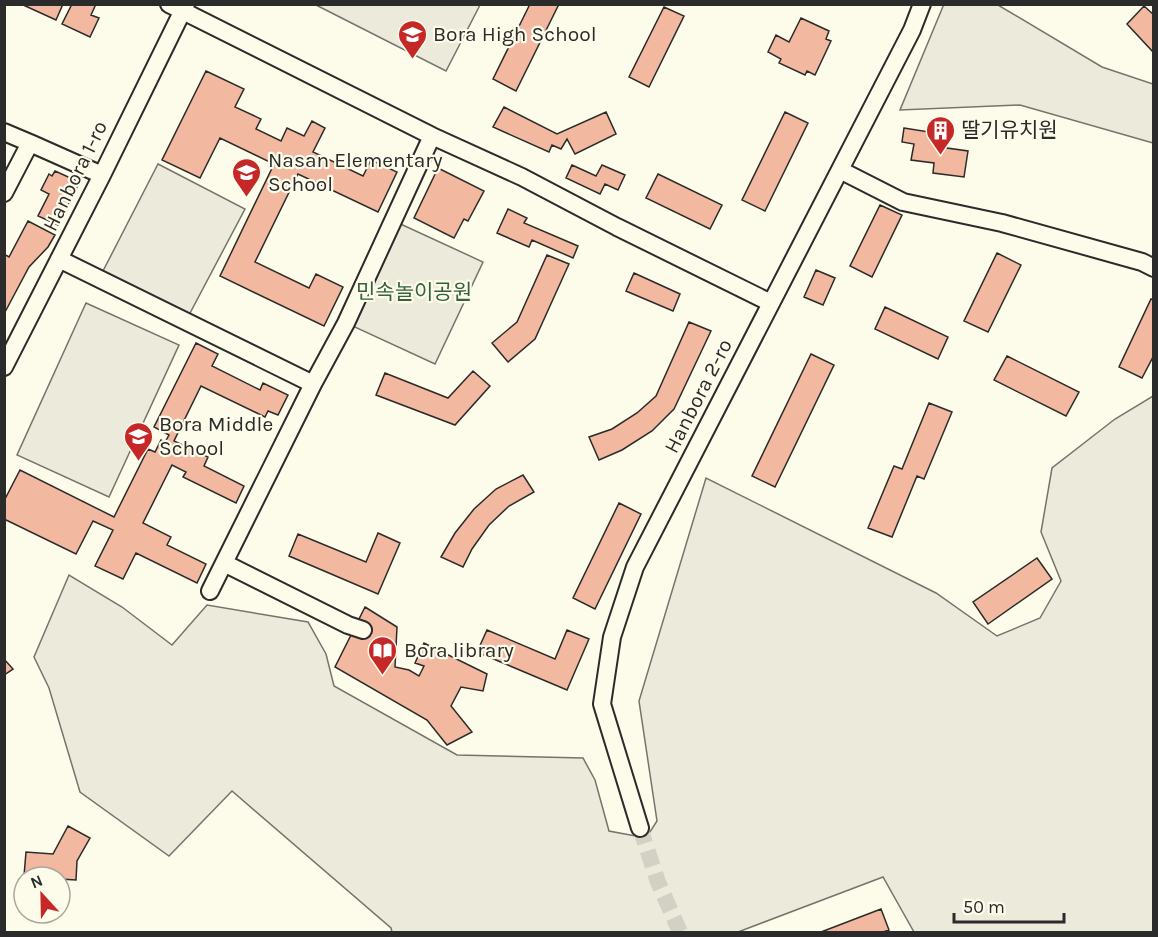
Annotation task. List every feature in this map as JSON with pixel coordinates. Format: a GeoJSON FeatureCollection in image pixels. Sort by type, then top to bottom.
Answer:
{"type":"FeatureCollection","features":[{"type":"Feature","properties":{"kind":"street","name":"Hanbora 2-ro"},"geometry":{"type":"LineString","coordinates":[[640,828],[602,704],[612,637],[635,567],[912,30],[922,4]]}},
{"type":"Feature","properties":{"kind":"street"},"geometry":{"type":"LineString","coordinates":[[179,7],[432,136],[522,177],[771,303]]}},
{"type":"Feature","properties":{"kind":"street","name":"Hanbora 1-ro"},"geometry":{"type":"LineString","coordinates":[[4,367],[102,174],[179,7]]}},
{"type":"Feature","properties":{"kind":"street"},"geometry":{"type":"LineString","coordinates":[[4,132],[102,174]]}},
{"type":"Feature","properties":{"kind":"street"},"geometry":{"type":"LineString","coordinates":[[210,591],[313,384],[346,323],[432,136]]}},
{"type":"Feature","properties":{"kind":"street"},"geometry":{"type":"LineString","coordinates":[[4,193],[30,143]]}},
{"type":"Feature","properties":{"kind":"street"},"geometry":{"type":"LineString","coordinates":[[840,170],[903,202],[1002,223],[1142,262],[1154,268]]}},
{"type":"Feature","properties":{"kind":"street"},"geometry":{"type":"LineString","coordinates":[[59,259],[313,384]]}},
{"type":"Feature","properties":{"kind":"street"},"geometry":{"type":"LineString","coordinates":[[224,563],[348,626],[363,630]]}},
{"type":"Feature","properties":{"kind":"green space"},"geometry":{"type":"Polygon","coordinates":[[[944,4],[998,5],[1102,67],[1153,84],[1153,143],[1020,105],[900,110],[944,4]]]}},
{"type":"Feature","properties":{"kind":"green space"},"geometry":{"type":"Polygon","coordinates":[[[316,5],[480,5],[446,71],[316,5]]]}},
{"type":"Feature","properties":{"kind":"green space"},"geometry":{"type":"Polygon","coordinates":[[[158,164],[245,209],[189,315],[103,271],[158,164]]]}},
{"type":"Feature","properties":{"kind":"green space","name":"민속놀이공원"},"geometry":{"type":"Polygon","coordinates":[[[394,221],[483,262],[435,364],[346,323],[394,221]]]}},
{"type":"Feature","properties":{"kind":"green space"},"geometry":{"type":"Polygon","coordinates":[[[86,303],[179,345],[109,497],[17,455],[86,303]]]}},
{"type":"Feature","properties":{"kind":"green space"},"geometry":{"type":"Polygon","coordinates":[[[1153,396],[1153,932],[914,932],[883,877],[738,932],[392,932],[391,928],[232,791],[169,856],[80,792],[49,688],[34,657],[69,575],[122,607],[172,645],[207,605],[308,622],[326,654],[334,686],[457,755],[583,758],[595,780],[609,831],[646,838],[657,821],[639,701],[706,478],[936,593],[997,636],[1040,618],[1061,581],[1041,532],[1052,468],[1115,419],[1153,396]]]}},
{"type":"Feature","properties":{"kind":"building"},"geometry":{"type":"Polygon","coordinates":[[[21,4],[63,4],[56,20],[21,4]]]}},
{"type":"Feature","properties":{"kind":"building"},"geometry":{"type":"Polygon","coordinates":[[[72,4],[96,4],[91,15],[99,18],[90,37],[62,24],[72,4]]]}},
{"type":"Feature","properties":{"kind":"building"},"geometry":{"type":"Polygon","coordinates":[[[530,4],[559,4],[516,91],[493,79],[530,4]]]}},
{"type":"Feature","properties":{"kind":"building"},"geometry":{"type":"Polygon","coordinates":[[[1144,6],[1154,15],[1154,53],[1127,24],[1144,6]]]}},
{"type":"Feature","properties":{"kind":"building"},"geometry":{"type":"Polygon","coordinates":[[[664,7],[684,16],[649,87],[629,77],[664,7]]]}},
{"type":"Feature","properties":{"kind":"building"},"geometry":{"type":"Polygon","coordinates":[[[801,18],[829,31],[826,39],[831,41],[815,75],[807,71],[805,75],[779,63],[781,59],[768,52],[776,35],[789,42],[801,18]]]}},
{"type":"Feature","properties":{"kind":"building"},"geometry":{"type":"Polygon","coordinates":[[[206,71],[244,89],[235,107],[261,119],[256,129],[281,141],[287,128],[304,136],[312,121],[325,128],[313,152],[363,176],[371,160],[397,172],[378,212],[298,174],[255,262],[309,288],[316,274],[343,287],[324,326],[220,276],[274,164],[220,138],[200,178],[162,160],[206,71]]]}},
{"type":"Feature","properties":{"kind":"building"},"geometry":{"type":"Polygon","coordinates":[[[504,107],[557,134],[606,112],[616,134],[575,154],[567,139],[561,149],[552,145],[549,152],[493,127],[504,107]]]}},
{"type":"Feature","properties":{"kind":"building"},"geometry":{"type":"Polygon","coordinates":[[[785,112],[808,123],[765,211],[742,200],[785,112]]]}},
{"type":"Feature","properties":{"kind":"building","name":"딸기유치원"},"geometry":{"type":"Polygon","coordinates":[[[904,128],[942,134],[940,147],[968,151],[964,177],[933,173],[934,163],[911,160],[914,144],[902,142],[904,128]]]}},
{"type":"Feature","properties":{"kind":"building"},"geometry":{"type":"Polygon","coordinates":[[[572,165],[596,176],[602,165],[625,175],[618,190],[605,184],[600,194],[566,178],[572,165]]]}},
{"type":"Feature","properties":{"kind":"building"},"geometry":{"type":"Polygon","coordinates":[[[438,168],[484,191],[468,221],[464,219],[454,238],[414,218],[438,168]]]}},
{"type":"Feature","properties":{"kind":"building"},"geometry":{"type":"Polygon","coordinates":[[[55,171],[75,180],[77,187],[58,225],[38,216],[49,194],[41,190],[49,174],[52,176],[55,171]]]}},
{"type":"Feature","properties":{"kind":"building"},"geometry":{"type":"Polygon","coordinates":[[[658,174],[722,205],[710,229],[646,198],[658,174]]]}},
{"type":"Feature","properties":{"kind":"building"},"geometry":{"type":"Polygon","coordinates":[[[880,205],[902,215],[872,277],[850,266],[880,205]]]}},
{"type":"Feature","properties":{"kind":"building"},"geometry":{"type":"Polygon","coordinates":[[[508,209],[527,218],[524,223],[578,246],[573,258],[532,240],[529,247],[497,233],[508,209]]]}},
{"type":"Feature","properties":{"kind":"building"},"geometry":{"type":"Polygon","coordinates":[[[28,221],[55,235],[48,247],[29,267],[4,314],[4,254],[9,257],[28,221]]]}},
{"type":"Feature","properties":{"kind":"building"},"geometry":{"type":"Polygon","coordinates":[[[997,253],[1021,265],[988,332],[964,321],[997,253]]]}},
{"type":"Feature","properties":{"kind":"building"},"geometry":{"type":"Polygon","coordinates":[[[547,255],[569,264],[535,339],[508,362],[492,343],[517,322],[547,255]]]}},
{"type":"Feature","properties":{"kind":"building"},"geometry":{"type":"Polygon","coordinates":[[[816,270],[835,278],[823,305],[804,297],[816,270]]]}},
{"type":"Feature","properties":{"kind":"building"},"geometry":{"type":"Polygon","coordinates":[[[634,273],[680,294],[673,311],[626,291],[634,273]]]}},
{"type":"Feature","properties":{"kind":"building"},"geometry":{"type":"Polygon","coordinates":[[[1151,299],[1154,300],[1154,355],[1142,378],[1119,367],[1151,299]]]}},
{"type":"Feature","properties":{"kind":"building"},"geometry":{"type":"Polygon","coordinates":[[[885,307],[948,337],[938,359],[875,329],[885,307]]]}},
{"type":"Feature","properties":{"kind":"building"},"geometry":{"type":"Polygon","coordinates":[[[689,322],[711,331],[674,409],[652,431],[622,450],[599,460],[589,437],[612,429],[637,413],[656,396],[689,322]]]}},
{"type":"Feature","properties":{"kind":"building"},"geometry":{"type":"Polygon","coordinates":[[[196,343],[218,354],[212,366],[260,390],[263,383],[288,395],[278,415],[268,411],[265,417],[201,386],[174,441],[208,457],[204,466],[244,486],[236,503],[183,477],[186,472],[172,465],[143,523],[171,537],[167,545],[206,564],[197,583],[136,553],[123,579],[95,566],[113,530],[93,521],[76,554],[4,519],[4,501],[20,470],[114,517],[148,449],[155,452],[161,440],[165,442],[169,435],[154,427],[196,343]]]}},
{"type":"Feature","properties":{"kind":"building"},"geometry":{"type":"Polygon","coordinates":[[[811,354],[834,365],[775,487],[752,476],[811,354]]]}},
{"type":"Feature","properties":{"kind":"building"},"geometry":{"type":"Polygon","coordinates":[[[1007,356],[1079,392],[1066,416],[994,380],[1007,356]]]}},
{"type":"Feature","properties":{"kind":"building"},"geometry":{"type":"Polygon","coordinates":[[[473,371],[490,386],[455,425],[376,395],[385,373],[448,398],[473,371]]]}},
{"type":"Feature","properties":{"kind":"building"},"geometry":{"type":"Polygon","coordinates":[[[929,403],[952,412],[924,479],[917,476],[892,537],[868,528],[894,466],[902,469],[929,403]]]}},
{"type":"Feature","properties":{"kind":"building"},"geometry":{"type":"Polygon","coordinates":[[[523,475],[534,492],[509,506],[489,525],[472,549],[463,567],[441,557],[455,533],[474,509],[496,489],[523,475]]]}},
{"type":"Feature","properties":{"kind":"building"},"geometry":{"type":"Polygon","coordinates":[[[619,503],[641,514],[595,609],[573,598],[619,503]]]}},
{"type":"Feature","properties":{"kind":"building"},"geometry":{"type":"Polygon","coordinates":[[[378,533],[400,543],[378,594],[289,556],[298,534],[366,562],[378,533]]]}},
{"type":"Feature","properties":{"kind":"building"},"geometry":{"type":"Polygon","coordinates":[[[1037,558],[1052,579],[988,624],[973,602],[1037,558]]]}},
{"type":"Feature","properties":{"kind":"building","name":"Bora library"},"geometry":{"type":"Polygon","coordinates":[[[365,607],[397,627],[395,667],[409,670],[419,676],[424,666],[415,663],[424,643],[487,674],[483,691],[461,687],[451,706],[472,732],[447,745],[427,720],[335,667],[365,607]]]}},
{"type":"Feature","properties":{"kind":"building"},"geometry":{"type":"Polygon","coordinates":[[[487,630],[555,659],[567,630],[589,639],[567,690],[477,652],[487,630]]]}},
{"type":"Feature","properties":{"kind":"building"},"geometry":{"type":"Polygon","coordinates":[[[4,659],[13,669],[4,675],[4,659]]]}},
{"type":"Feature","properties":{"kind":"building"},"geometry":{"type":"Polygon","coordinates":[[[68,826],[90,838],[77,861],[76,880],[72,880],[72,865],[25,865],[26,852],[53,854],[68,826]]]}},
{"type":"Feature","properties":{"kind":"building"},"geometry":{"type":"Polygon","coordinates":[[[881,909],[889,930],[883,932],[821,932],[881,909]]]}},
{"type":"Feature","properties":{"kind":"tunnel"},"geometry":{"type":"LineString","coordinates":[[640,828],[658,882],[680,932]]}},
{"type":"Feature","properties":{"kind":"place","name":"Bora High School"},"geometry":{"type":"Point","coordinates":[412,60]}},
{"type":"Feature","properties":{"kind":"place","name":"딸기유치원"},"geometry":{"type":"Point","coordinates":[940,156]}},
{"type":"Feature","properties":{"kind":"place","name":"Nasan Elementary School"},"geometry":{"type":"Point","coordinates":[247,198]}},
{"type":"Feature","properties":{"kind":"place","name":"Bora Middle School"},"geometry":{"type":"Point","coordinates":[138,462]}},
{"type":"Feature","properties":{"kind":"place","name":"Bora library"},"geometry":{"type":"Point","coordinates":[383,676]}}]}
